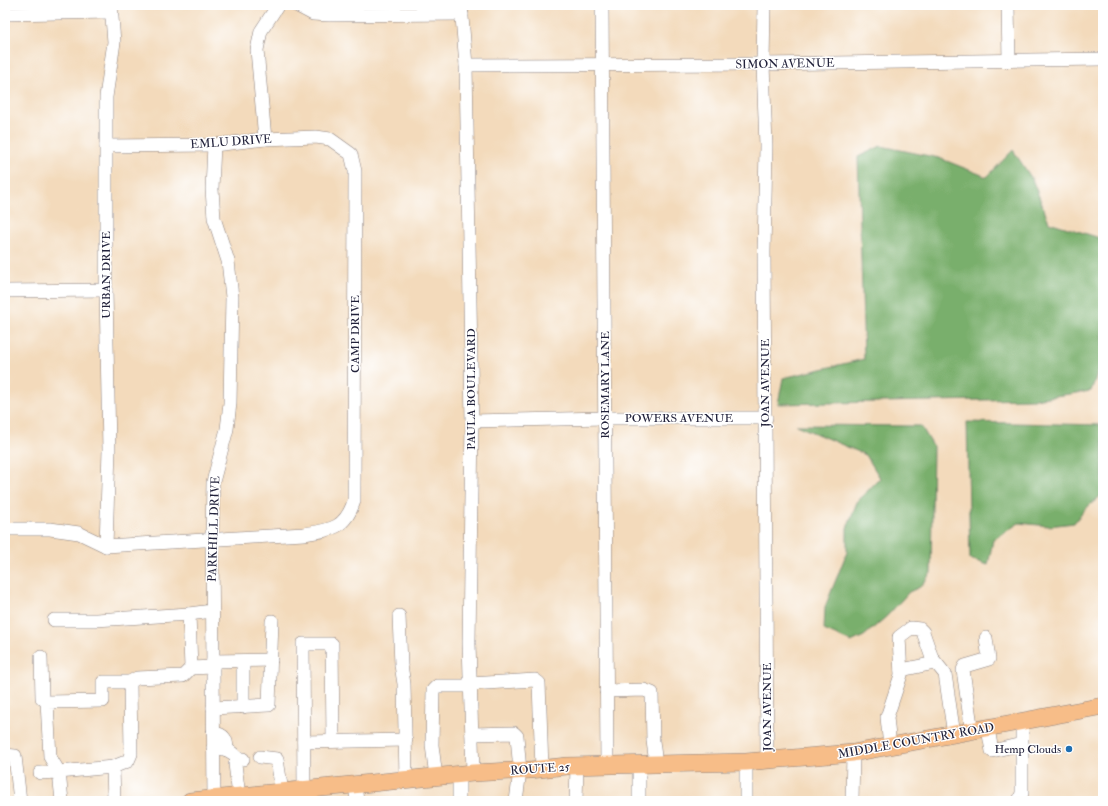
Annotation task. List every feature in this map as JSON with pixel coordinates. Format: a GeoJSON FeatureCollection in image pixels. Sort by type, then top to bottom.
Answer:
{"type":"FeatureCollection","features":[{"type":"Feature","properties":{"kind":"main road","name":"MIDDLE COUNTRY ROAD"},"geometry":{"type":"LineString","coordinates":[[607,765],[746,762],[853,753],[1103,706]]}},
{"type":"Feature","properties":{"kind":"main road","name":"ROUTE 25"},"geometry":{"type":"LineString","coordinates":[[466,774],[607,765]]}},
{"type":"Feature","properties":{"kind":"main road"},"geometry":{"type":"LineString","coordinates":[[190,801],[214,800],[239,796],[304,790],[356,793],[406,779],[466,774]]}},
{"type":"Feature","properties":{"kind":"street"},"geometry":{"type":"LineString","coordinates":[[265,139],[257,50],[261,31],[278,5]]}},
{"type":"Feature","properties":{"kind":"street"},"geometry":{"type":"LineString","coordinates":[[296,5],[313,14],[329,15],[462,9]]}},
{"type":"Feature","properties":{"kind":"street","name":"ROSEMARY LANE"},"geometry":{"type":"LineString","coordinates":[[602,5],[606,418],[607,765]]}},
{"type":"Feature","properties":{"kind":"street","name":"JOAN AVENUE"},"geometry":{"type":"LineString","coordinates":[[764,5],[763,64],[766,146],[767,760]]}},
{"type":"Feature","properties":{"kind":"street"},"geometry":{"type":"LineString","coordinates":[[1008,5],[1009,61]]}},
{"type":"Feature","properties":{"kind":"street"},"geometry":{"type":"LineString","coordinates":[[5,14],[111,9]]}},
{"type":"Feature","properties":{"kind":"street","name":"URBAN DRIVE"},"geometry":{"type":"LineString","coordinates":[[106,546],[109,450],[106,290],[106,97],[114,42],[111,9]]}},
{"type":"Feature","properties":{"kind":"street","name":"PAULA BOULEVARD"},"geometry":{"type":"LineString","coordinates":[[459,801],[466,774],[472,734],[469,643],[472,421],[466,65],[462,9]]}},
{"type":"Feature","properties":{"kind":"street","name":"SIMON AVENUE"},"geometry":{"type":"LineString","coordinates":[[466,65],[763,64],[1103,59]]}},
{"type":"Feature","properties":{"kind":"street","name":"EMLU DRIVE"},"geometry":{"type":"LineString","coordinates":[[106,146],[214,145],[265,139],[316,137],[330,139],[351,154]]}},
{"type":"Feature","properties":{"kind":"street","name":"PARKHILL DRIVE"},"geometry":{"type":"LineString","coordinates":[[214,145],[212,189],[214,218],[228,261],[232,297],[230,403],[227,429],[213,482],[212,664],[214,800]]}},
{"type":"Feature","properties":{"kind":"street","name":"CAMP DRIVE"},"geometry":{"type":"LineString","coordinates":[[212,539],[266,537],[327,531],[341,525],[350,514],[354,501],[356,239],[355,171],[351,154]]}},
{"type":"Feature","properties":{"kind":"street"},"geometry":{"type":"LineString","coordinates":[[5,291],[106,290]]}},
{"type":"Feature","properties":{"kind":"street","name":"POWERS AVENUE"},"geometry":{"type":"LineString","coordinates":[[472,421],[606,418],[766,418]]}},
{"type":"Feature","properties":{"kind":"street"},"geometry":{"type":"LineString","coordinates":[[5,529],[50,529],[79,533],[106,546],[212,539]]}},
{"type":"Feature","properties":{"kind":"street"},"geometry":{"type":"LineString","coordinates":[[54,620],[96,620],[189,614],[212,611]]}},
{"type":"Feature","properties":{"kind":"street"},"geometry":{"type":"LineString","coordinates":[[189,614],[191,668]]}},
{"type":"Feature","properties":{"kind":"street"},"geometry":{"type":"LineString","coordinates":[[399,616],[406,740],[406,779]]}},
{"type":"Feature","properties":{"kind":"street"},"geometry":{"type":"LineString","coordinates":[[213,708],[270,706],[272,621]]}},
{"type":"Feature","properties":{"kind":"street"},"geometry":{"type":"LineString","coordinates":[[890,747],[887,717],[901,670],[899,637],[911,628],[920,629],[923,632],[935,663],[943,670],[945,674],[954,735]]}},
{"type":"Feature","properties":{"kind":"street"},"geometry":{"type":"LineString","coordinates":[[986,638],[989,659],[965,666],[963,670],[980,730],[992,751],[1022,744]]}},
{"type":"Feature","properties":{"kind":"street"},"geometry":{"type":"LineString","coordinates":[[304,790],[303,644],[332,644],[333,741]]}},
{"type":"Feature","properties":{"kind":"street"},"geometry":{"type":"LineString","coordinates":[[41,657],[42,698],[47,702],[103,701],[103,682],[130,682],[137,678],[183,676],[191,668],[212,664],[243,660],[271,660]]}},
{"type":"Feature","properties":{"kind":"street"},"geometry":{"type":"LineString","coordinates":[[243,660],[243,707]]}},
{"type":"Feature","properties":{"kind":"street"},"geometry":{"type":"LineString","coordinates":[[901,670],[935,663]]}},
{"type":"Feature","properties":{"kind":"street"},"geometry":{"type":"LineString","coordinates":[[436,777],[432,745],[433,690],[437,686],[535,680],[539,683],[542,769]]}},
{"type":"Feature","properties":{"kind":"street"},"geometry":{"type":"LineString","coordinates":[[40,773],[113,767],[128,761],[131,754],[130,682]]}},
{"type":"Feature","properties":{"kind":"street"},"geometry":{"type":"LineString","coordinates":[[606,691],[644,690],[652,694],[653,733],[648,765],[639,801]]}},
{"type":"Feature","properties":{"kind":"street"},"geometry":{"type":"LineString","coordinates":[[47,702],[50,757],[59,772],[62,801]]}},
{"type":"Feature","properties":{"kind":"street"},"geometry":{"type":"LineString","coordinates":[[1019,801],[1022,792],[1022,722]]}},
{"type":"Feature","properties":{"kind":"street"},"geometry":{"type":"LineString","coordinates":[[213,733],[224,736],[228,750]]}},
{"type":"Feature","properties":{"kind":"street"},"geometry":{"type":"LineString","coordinates":[[472,734],[514,733],[517,736],[520,771],[516,801]]}},
{"type":"Feature","properties":{"kind":"street"},"geometry":{"type":"LineString","coordinates":[[304,742],[406,740]]}},
{"type":"Feature","properties":{"kind":"street"},"geometry":{"type":"LineString","coordinates":[[213,748],[231,751],[239,760],[239,796]]}},
{"type":"Feature","properties":{"kind":"street"},"geometry":{"type":"LineString","coordinates":[[852,801],[853,753]]}},
{"type":"Feature","properties":{"kind":"street"},"geometry":{"type":"LineString","coordinates":[[10,755],[20,801]]}},
{"type":"Feature","properties":{"kind":"street"},"geometry":{"type":"LineString","coordinates":[[260,757],[277,759],[282,792]]}},
{"type":"Feature","properties":{"kind":"street"},"geometry":{"type":"LineString","coordinates":[[213,764],[239,760]]}},
{"type":"Feature","properties":{"kind":"street"},"geometry":{"type":"LineString","coordinates":[[746,762],[746,801]]}},
{"type":"Feature","properties":{"kind":"street"},"geometry":{"type":"LineString","coordinates":[[576,801],[577,766]]}},
{"type":"Feature","properties":{"kind":"street"},"geometry":{"type":"LineString","coordinates":[[113,767],[114,801]]}},
{"type":"Feature","properties":{"kind":"green space"},"geometry":{"type":"Polygon","coordinates":[[[881,146],[939,158],[987,177],[1013,150],[1032,179],[1049,222],[1103,239],[1103,357],[1091,391],[1034,399],[778,404],[783,378],[864,359],[858,157],[881,146]]]}},
{"type":"Feature","properties":{"kind":"green space"},"geometry":{"type":"Polygon","coordinates":[[[967,422],[1103,425],[1103,494],[1085,509],[1074,523],[1049,526],[1019,523],[993,540],[988,565],[970,559],[967,422]]]}},
{"type":"Feature","properties":{"kind":"green space"},"geometry":{"type":"Polygon","coordinates":[[[796,425],[921,426],[933,446],[931,573],[920,587],[909,592],[887,616],[864,636],[851,642],[824,630],[825,607],[847,552],[847,528],[857,502],[880,478],[866,455],[796,425]]]}},
{"type":"Feature","properties":{"kind":"place","name":"Hemp Clouds"},"geometry":{"type":"Point","coordinates":[1069,749]}}]}
